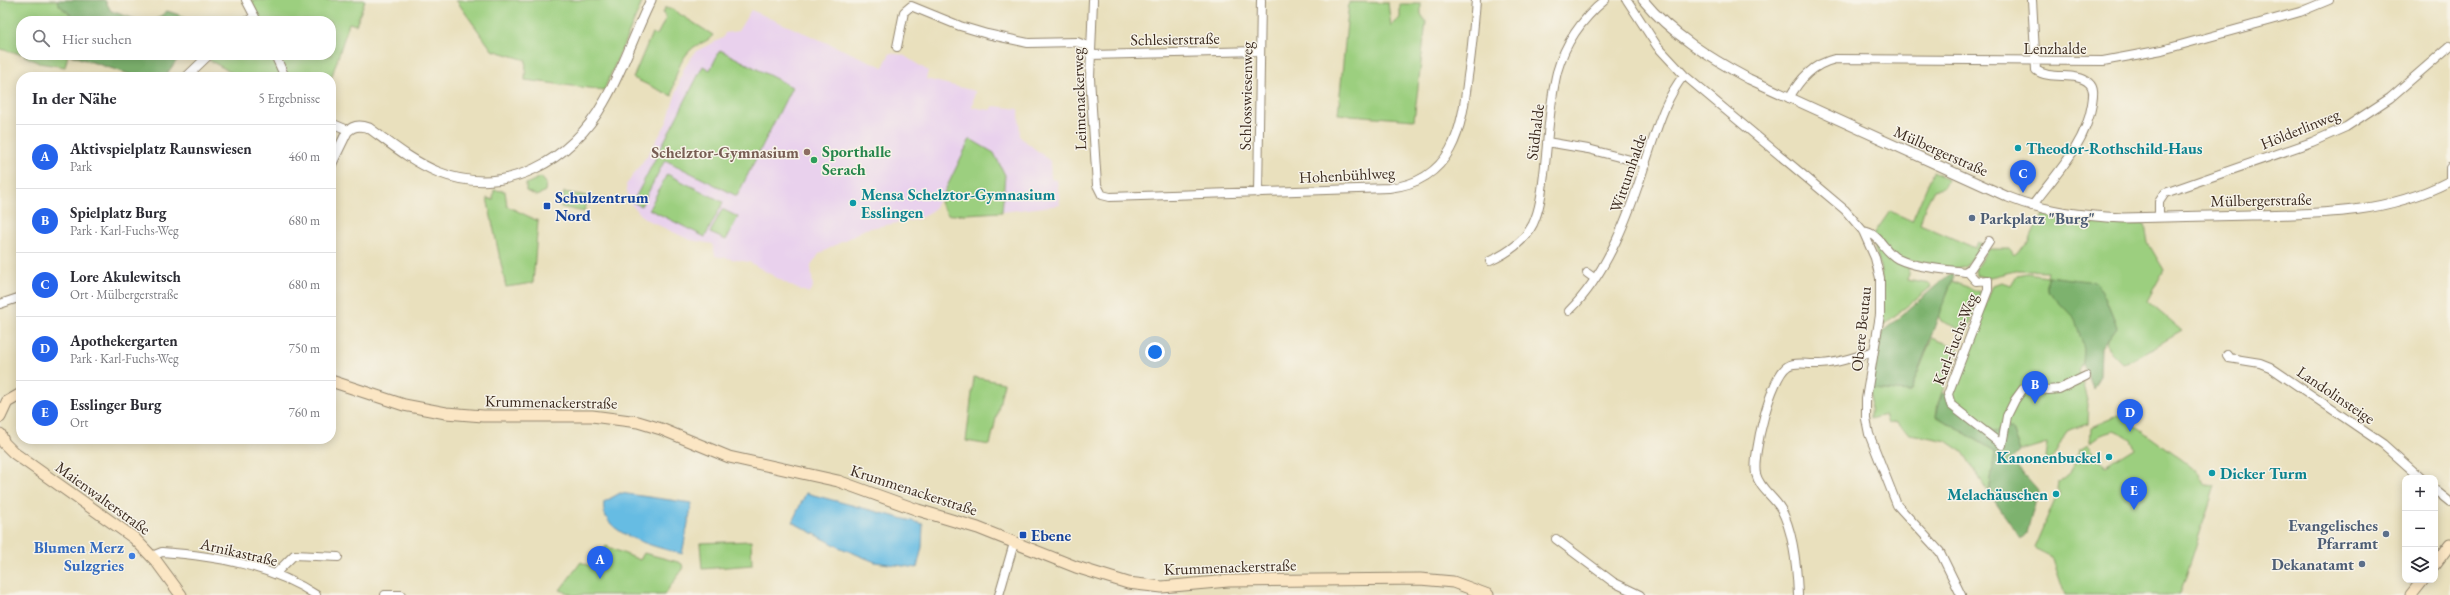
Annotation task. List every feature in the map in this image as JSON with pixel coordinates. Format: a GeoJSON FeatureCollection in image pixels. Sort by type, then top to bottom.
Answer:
{"type":"FeatureCollection","features":[{"type":"Feature","properties":{"kind":"main road","name":"Krummenackerstraße"},"geometry":{"type":"LineString","coordinates":[[336,383],[404,404],[458,414],[592,416],[638,422],[661,429],[729,457],[838,481],[910,507],[985,530],[1014,543],[1102,576],[1146,585],[1171,586],[1228,581],[1420,579],[1453,582],[1488,595]]}},
{"type":"Feature","properties":{"kind":"main road"},"geometry":{"type":"LineString","coordinates":[[1,409],[9,400],[16,396]]}},
{"type":"Feature","properties":{"kind":"main road","name":"Maienwalterstraße"},"geometry":{"type":"LineString","coordinates":[[0,434],[4,443],[12,451],[128,534],[152,556],[181,595]]}},
{"type":"Feature","properties":{"kind":"main road"},"geometry":{"type":"LineString","coordinates":[[2438,560],[2450,544]]}},
{"type":"Feature","properties":{"kind":"main road"},"geometry":{"type":"LineString","coordinates":[[2411,595],[2421,583]]}},
{"type":"Feature","properties":{"kind":"street"},"geometry":{"type":"LineString","coordinates":[[246,0],[251,16]]}},
{"type":"Feature","properties":{"kind":"street"},"geometry":{"type":"LineString","coordinates":[[336,155],[348,130],[358,126],[367,127],[418,162],[450,176],[474,180],[494,180],[532,171],[564,151],[595,118],[616,79],[651,0]]}},
{"type":"Feature","properties":{"kind":"street","name":"Leimenackerweg"},"geometry":{"type":"LineString","coordinates":[[1093,0],[1090,51],[1097,185],[1102,195]]}},
{"type":"Feature","properties":{"kind":"street","name":"Schlosswiesenweg"},"geometry":{"type":"LineString","coordinates":[[1258,193],[1261,0]]}},
{"type":"Feature","properties":{"kind":"street","name":"Hohenbühlweg"},"geometry":{"type":"LineString","coordinates":[[1102,195],[1258,193],[1397,187],[1420,180],[1437,168],[1451,150],[1460,127],[1470,63],[1476,0]]}},
{"type":"Feature","properties":{"kind":"street","name":"Südhalde"},"geometry":{"type":"LineString","coordinates":[[1490,262],[1513,248],[1532,225],[1540,201],[1556,79],[1562,57],[1578,28],[1605,0]]}},
{"type":"Feature","properties":{"kind":"street","name":"Obere Beutau"},"geometry":{"type":"LineString","coordinates":[[1627,0],[1657,46],[1684,76],[1844,210],[1864,231],[1875,258],[1881,282],[1880,309],[1866,399],[1866,419],[1869,434],[1897,505],[1940,552],[1961,595]]}},
{"type":"Feature","properties":{"kind":"street","name":"Mülbergerstraße"},"geometry":{"type":"LineString","coordinates":[[1642,0],[1668,27],[1699,49],[1742,75],[1789,98],[2008,197],[2032,206],[2088,216],[2159,217],[2348,212],[2373,209],[2406,200],[2450,180]]}},
{"type":"Feature","properties":{"kind":"street"},"geometry":{"type":"LineString","coordinates":[[2032,0],[2036,70],[2040,73],[2089,83],[2092,87],[2093,94],[2084,132],[2059,172],[2032,206]]}},
{"type":"Feature","properties":{"kind":"street","name":"Lenzhalde"},"geometry":{"type":"LineString","coordinates":[[1789,98],[1805,75],[1824,62],[1835,59],[2085,62],[2138,56],[2300,12],[2329,0]]}},
{"type":"Feature","properties":{"kind":"street","name":"Schlesierstraße"},"geometry":{"type":"LineString","coordinates":[[896,47],[904,12],[907,8],[914,6],[968,29],[1022,42],[1078,42],[1090,51],[1260,51]]}},
{"type":"Feature","properties":{"kind":"street","name":"Hölderlinweg"},"geometry":{"type":"LineString","coordinates":[[2159,217],[2159,202],[2165,193],[2301,146],[2340,130],[2390,98],[2450,46]]}},
{"type":"Feature","properties":{"kind":"street"},"geometry":{"type":"LineString","coordinates":[[191,72],[204,60]]}},
{"type":"Feature","properties":{"kind":"street"},"geometry":{"type":"LineString","coordinates":[[277,60],[283,72]]}},
{"type":"Feature","properties":{"kind":"street","name":"Wittumhalde"},"geometry":{"type":"LineString","coordinates":[[1569,311],[1625,223],[1670,96],[1684,76]]}},
{"type":"Feature","properties":{"kind":"street"},"geometry":{"type":"LineString","coordinates":[[336,125],[348,130]]}},
{"type":"Feature","properties":{"kind":"street"},"geometry":{"type":"LineString","coordinates":[[1548,142],[1588,149],[1646,164]]}},
{"type":"Feature","properties":{"kind":"street"},"geometry":{"type":"LineString","coordinates":[[2450,168],[2450,180]]}},
{"type":"Feature","properties":{"kind":"street"},"geometry":{"type":"LineString","coordinates":[[1864,231],[1876,235],[1891,254],[1901,260],[1968,272],[1989,241]]}},
{"type":"Feature","properties":{"kind":"street","name":"Karl-Fuchs-Weg"},"geometry":{"type":"LineString","coordinates":[[1968,272],[1976,281],[1988,280],[1987,293],[1948,394],[1951,405],[2002,445],[2007,416],[2014,400],[2023,389],[2031,386],[2048,390],[2058,390],[2086,376]]}},
{"type":"Feature","properties":{"kind":"street"},"geometry":{"type":"LineString","coordinates":[[0,304],[16,299]]}},
{"type":"Feature","properties":{"kind":"street"},"geometry":{"type":"LineString","coordinates":[[1798,595],[1795,563],[1786,520],[1778,504],[1759,482],[1756,474],[1758,436],[1773,390],[1786,367],[1792,364],[1825,364],[1874,351]]}},
{"type":"Feature","properties":{"kind":"street","name":"Landolinsteige"},"geometry":{"type":"LineString","coordinates":[[2227,355],[2229,358],[2260,363],[2270,367],[2383,444],[2418,475]]}},
{"type":"Feature","properties":{"kind":"street"},"geometry":{"type":"LineString","coordinates":[[2438,492],[2450,502]]}},
{"type":"Feature","properties":{"kind":"street"},"geometry":{"type":"LineString","coordinates":[[1556,540],[1612,582],[1640,595]]}},
{"type":"Feature","properties":{"kind":"street"},"geometry":{"type":"LineString","coordinates":[[999,595],[1014,543]]}},
{"type":"Feature","properties":{"kind":"street","name":"Arnikastraße"},"geometry":{"type":"LineString","coordinates":[[152,556],[162,552],[200,556],[232,562],[275,574],[316,595]]}},
{"type":"Feature","properties":{"kind":"street"},"geometry":{"type":"LineString","coordinates":[[275,574],[294,555],[338,557]]}},
{"type":"Feature","properties":{"kind":"street"},"geometry":{"type":"LineString","coordinates":[[385,595],[401,595]]}},
{"type":"Feature","properties":{"kind":"shaded area","name":"Schelztor-Gymnasium"},"geometry":{"type":"Polygon","coordinates":[[[751,10],[883,67],[890,53],[903,55],[928,71],[926,79],[975,91],[972,107],[990,110],[993,106],[1019,109],[1020,137],[1050,161],[1051,179],[1057,180],[1060,205],[1002,212],[1005,175],[994,153],[970,139],[960,162],[934,209],[919,219],[865,229],[819,254],[811,266],[813,288],[809,293],[793,287],[749,262],[715,256],[713,244],[690,240],[645,219],[629,202],[626,185],[651,150],[667,122],[683,70],[696,51],[723,38],[725,33],[738,31],[751,10]]]}},
{"type":"Feature","properties":{"kind":"green space"},"geometry":{"type":"Polygon","coordinates":[[[0,0],[57,0],[60,6],[72,16],[16,16],[16,53],[0,49],[0,0]]]}},
{"type":"Feature","properties":{"kind":"green space"},"geometry":{"type":"Polygon","coordinates":[[[57,0],[105,0],[111,11],[126,16],[72,16],[60,6],[57,0]]]}},
{"type":"Feature","properties":{"kind":"green space"},"geometry":{"type":"Polygon","coordinates":[[[249,0],[365,0],[356,25],[349,23],[333,72],[286,72],[280,60],[336,60],[336,16],[257,16],[249,0]]]}},
{"type":"Feature","properties":{"kind":"green space"},"geometry":{"type":"Polygon","coordinates":[[[456,0],[643,0],[604,90],[525,80],[526,60],[492,50],[456,0]]]}},
{"type":"Feature","properties":{"kind":"green space"},"geometry":{"type":"Polygon","coordinates":[[[1349,2],[1388,3],[1391,26],[1400,18],[1400,4],[1421,4],[1421,14],[1426,22],[1414,120],[1338,114],[1349,2]]]}},
{"type":"Feature","properties":{"kind":"green space"},"geometry":{"type":"Polygon","coordinates":[[[665,8],[670,8],[713,35],[694,47],[685,57],[678,69],[672,96],[633,78],[652,33],[657,35],[666,18],[663,13],[665,8]]]}},
{"type":"Feature","properties":{"kind":"green space"},"geometry":{"type":"Polygon","coordinates":[[[167,11],[182,16],[160,16],[167,11]]]}},
{"type":"Feature","properties":{"kind":"green space"},"geometry":{"type":"Polygon","coordinates":[[[720,50],[792,87],[737,196],[665,160],[641,206],[633,202],[703,66],[710,70],[720,50]]]}},
{"type":"Feature","properties":{"kind":"green space"},"geometry":{"type":"Polygon","coordinates":[[[33,60],[67,60],[65,67],[39,63],[33,60]]]}},
{"type":"Feature","properties":{"kind":"green space"},"geometry":{"type":"Polygon","coordinates":[[[85,60],[177,60],[168,72],[123,72],[85,60]]]}},
{"type":"Feature","properties":{"kind":"green space"},"geometry":{"type":"Polygon","coordinates":[[[209,60],[274,60],[280,72],[231,72],[209,60]]]}},
{"type":"Feature","properties":{"kind":"green space"},"geometry":{"type":"Polygon","coordinates":[[[970,139],[994,153],[1005,175],[1002,212],[948,215],[941,205],[940,201],[970,139]]]}},
{"type":"Feature","properties":{"kind":"green space"},"geometry":{"type":"Polygon","coordinates":[[[1933,172],[1948,179],[1943,188],[1934,190],[1925,207],[1920,224],[1975,248],[1978,242],[1982,244],[1966,266],[1956,268],[1910,260],[1907,280],[1930,284],[1931,287],[1882,326],[1883,304],[1881,272],[1872,241],[1876,231],[1890,211],[1912,221],[1933,172]]]}},
{"type":"Feature","properties":{"kind":"green space"},"geometry":{"type":"Polygon","coordinates":[[[667,174],[723,202],[705,237],[649,209],[667,174]]]}},
{"type":"Feature","properties":{"kind":"green space"},"geometry":{"type":"Polygon","coordinates":[[[541,177],[546,183],[545,191],[537,196],[526,191],[526,184],[541,177]]]}},
{"type":"Feature","properties":{"kind":"green space"},"geometry":{"type":"Polygon","coordinates":[[[494,190],[505,191],[507,206],[538,221],[533,283],[506,287],[487,198],[493,200],[494,190]]]}},
{"type":"Feature","properties":{"kind":"green space"},"geometry":{"type":"Polygon","coordinates":[[[564,192],[587,196],[584,212],[561,207],[564,192]]]}},
{"type":"Feature","properties":{"kind":"green space"},"geometry":{"type":"Polygon","coordinates":[[[722,209],[738,217],[726,240],[710,233],[722,209]]]}},
{"type":"Feature","properties":{"kind":"green space"},"geometry":{"type":"Polygon","coordinates":[[[2043,215],[2102,223],[2145,224],[2148,243],[2164,270],[2147,301],[2182,331],[2134,359],[2122,363],[2108,349],[2106,342],[2117,327],[2102,291],[2095,283],[2047,276],[2047,290],[2072,315],[2080,331],[2084,344],[2084,358],[2079,370],[2088,404],[2087,424],[2067,431],[2050,464],[2045,458],[2047,443],[2020,451],[2011,428],[1995,431],[1957,405],[1951,396],[1993,285],[2001,282],[2011,285],[2017,275],[2028,273],[2046,276],[2047,271],[2019,270],[1986,278],[1976,276],[1975,269],[1988,249],[2010,249],[2014,255],[2029,242],[2038,222],[2043,215]]]}},
{"type":"Feature","properties":{"kind":"green space"},"geometry":{"type":"Polygon","coordinates":[[[1951,273],[1954,276],[1910,392],[1871,389],[1881,333],[1951,273]]]}},
{"type":"Feature","properties":{"kind":"green space"},"geometry":{"type":"Polygon","coordinates":[[[2047,276],[2095,282],[2102,291],[2117,327],[2101,348],[2100,375],[2093,389],[2083,364],[2084,349],[2075,319],[2047,290],[2047,276]]]}},
{"type":"Feature","properties":{"kind":"green space"},"geometry":{"type":"Polygon","coordinates":[[[1952,281],[1982,293],[1967,332],[1941,321],[1938,315],[1952,281]]]}},
{"type":"Feature","properties":{"kind":"green space"},"geometry":{"type":"Polygon","coordinates":[[[1932,338],[1959,348],[1938,403],[1936,416],[1995,451],[1989,493],[1963,452],[1947,441],[1910,434],[1895,422],[1888,424],[1885,415],[1870,419],[1871,389],[1910,392],[1932,338]]]}},
{"type":"Feature","properties":{"kind":"green space"},"geometry":{"type":"Polygon","coordinates":[[[974,377],[1004,383],[990,445],[966,441],[974,377]]]}},
{"type":"Feature","properties":{"kind":"green space"},"geometry":{"type":"Polygon","coordinates":[[[1942,393],[1951,396],[1957,405],[1995,431],[2011,428],[2020,451],[2011,460],[2038,491],[2027,533],[2021,539],[1989,493],[1995,451],[1936,416],[1942,393]]]}},
{"type":"Feature","properties":{"kind":"green space"},"geometry":{"type":"Polygon","coordinates":[[[2117,416],[2123,417],[2188,464],[2199,474],[2205,485],[2215,486],[2180,595],[2065,595],[2052,557],[2034,548],[2055,499],[2061,493],[2058,489],[2059,482],[2070,473],[2079,450],[2088,445],[2106,466],[2135,448],[2131,439],[2114,431],[2101,435],[2090,443],[2091,427],[2117,416]]]}},
{"type":"Feature","properties":{"kind":"green space"},"geometry":{"type":"Polygon","coordinates":[[[751,541],[752,565],[702,569],[700,543],[751,541]]]}},
{"type":"Feature","properties":{"kind":"green space"},"geometry":{"type":"Polygon","coordinates":[[[606,546],[640,560],[644,553],[678,562],[682,564],[683,569],[664,595],[573,595],[560,590],[581,562],[592,567],[606,546]]]}},
{"type":"Feature","properties":{"kind":"water"},"geometry":{"type":"Polygon","coordinates":[[[620,493],[692,503],[682,554],[659,548],[632,538],[610,523],[605,513],[604,502],[620,493]]]}},
{"type":"Feature","properties":{"kind":"water"},"geometry":{"type":"Polygon","coordinates":[[[806,493],[923,524],[922,547],[917,568],[875,562],[841,548],[792,522],[806,493]]]}},
{"type":"Feature","properties":{"kind":"place","name":"Theodor-Rothschild-Haus"},"geometry":{"type":"Point","coordinates":[2018,148]}},
{"type":"Feature","properties":{"kind":"place","name":"Schelztor-Gymnasium"},"geometry":{"type":"Point","coordinates":[807,152]}},
{"type":"Feature","properties":{"kind":"place","name":"Sporthalle Serach"},"geometry":{"type":"Point","coordinates":[814,160]}},
{"type":"Feature","properties":{"kind":"place","name":"Lore Akulewitsch"},"geometry":{"type":"Point","coordinates":[2023,193]}},
{"type":"Feature","properties":{"kind":"place","name":"Mensa Schelztor-Gymnasium Esslingen"},"geometry":{"type":"Point","coordinates":[853,203]}},
{"type":"Feature","properties":{"kind":"place","name":"Schulzentrum Nord"},"geometry":{"type":"Point","coordinates":[547,206]}},
{"type":"Feature","properties":{"kind":"place","name":"Parkplatz \"Burg\""},"geometry":{"type":"Point","coordinates":[1972,218]}},
{"type":"Feature","properties":{"kind":"place","name":"Spielplatz Burg"},"geometry":{"type":"Point","coordinates":[2035,404]}},
{"type":"Feature","properties":{"kind":"place","name":"Apothekergarten"},"geometry":{"type":"Point","coordinates":[2130,432]}},
{"type":"Feature","properties":{"kind":"place","name":"Kanonenbuckel"},"geometry":{"type":"Point","coordinates":[2109,457]}},
{"type":"Feature","properties":{"kind":"place","name":"Dicker Turm"},"geometry":{"type":"Point","coordinates":[2212,473]}},
{"type":"Feature","properties":{"kind":"place","name":"Melachäuschen"},"geometry":{"type":"Point","coordinates":[2056,494]}},
{"type":"Feature","properties":{"kind":"place","name":"Esslinger Burg"},"geometry":{"type":"Point","coordinates":[2134,510]}},
{"type":"Feature","properties":{"kind":"place","name":"Evangelisches Pfarramt"},"geometry":{"type":"Point","coordinates":[2386,534]}},
{"type":"Feature","properties":{"kind":"place","name":"Ebene"},"geometry":{"type":"Point","coordinates":[1023,535]}},
{"type":"Feature","properties":{"kind":"place","name":"Blumen Merz Sulzgries"},"geometry":{"type":"Point","coordinates":[132,556]}},
{"type":"Feature","properties":{"kind":"place","name":"Dekanatamt"},"geometry":{"type":"Point","coordinates":[2362,564]}},
{"type":"Feature","properties":{"kind":"place","name":"Aktivspielplatz Raunswiesen"},"geometry":{"type":"Point","coordinates":[600,579]}}]}
